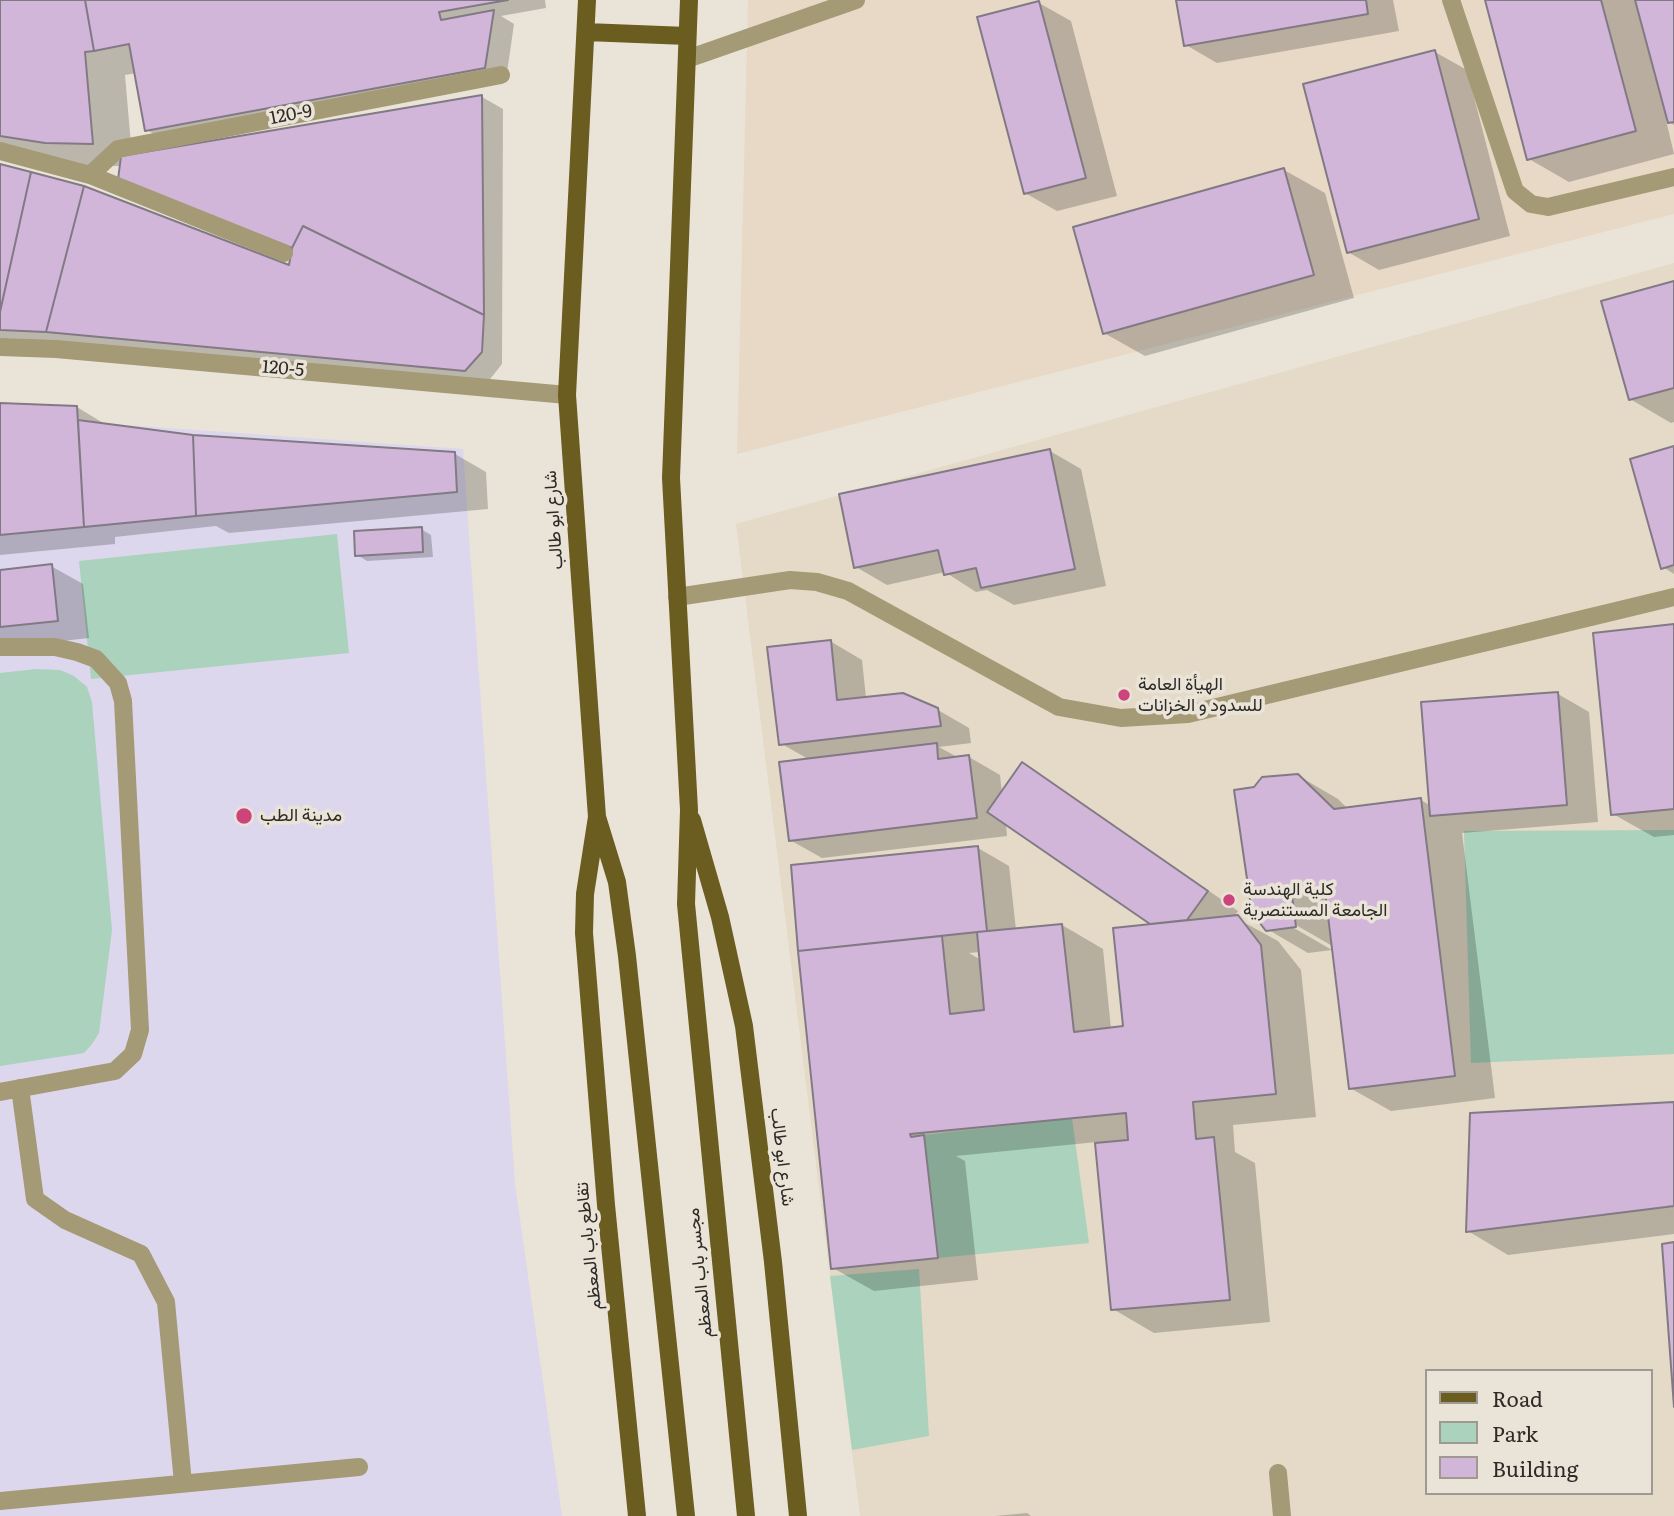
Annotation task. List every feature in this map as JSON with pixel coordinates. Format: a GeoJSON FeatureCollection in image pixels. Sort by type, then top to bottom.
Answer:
{"type":"FeatureCollection","features":[{"type":"Feature","properties":{"kind":"main road","name":"شارع ابو طالب"},"geometry":{"type":"LineString","coordinates":[[587,0],[567,395],[597,817],[617,882],[636,1032],[686,1516]]}},
{"type":"Feature","properties":{"kind":"main road","name":"شارع ابو طالب"},"geometry":{"type":"LineString","coordinates":[[689,0],[671,478],[689,810],[687,904],[697,1025]]}},
{"type":"Feature","properties":{"kind":"main road"},"geometry":{"type":"LineString","coordinates":[[586,32],[687,36]]}},
{"type":"Feature","properties":{"kind":"main road","name":"شارع ابو طالب"},"geometry":{"type":"LineString","coordinates":[[689,810],[720,916],[744,1026],[774,1262],[798,1516]]}},
{"type":"Feature","properties":{"kind":"main road","name":"تقاطع باب المعظم"},"geometry":{"type":"LineString","coordinates":[[597,817],[585,894],[587,972],[606,1205],[637,1516]]}},
{"type":"Feature","properties":{"kind":"main road","name":"مجسر باب المعظم"},"geometry":{"type":"LineString","coordinates":[[697,1025],[746,1516]]}},
{"type":"Feature","properties":{"kind":"lane"},"geometry":{"type":"LineString","coordinates":[[687,59],[856,0]]}},
{"type":"Feature","properties":{"kind":"lane"},"geometry":{"type":"LineString","coordinates":[[1451,0],[1515,191],[1531,204],[1548,207],[1674,177]]}},
{"type":"Feature","properties":{"kind":"lane","name":"120-9"},"geometry":{"type":"LineString","coordinates":[[90,175],[118,149],[501,75]]}},
{"type":"Feature","properties":{"kind":"lane"},"geometry":{"type":"LineString","coordinates":[[0,151],[90,175],[284,253]]}},
{"type":"Feature","properties":{"kind":"lane","name":"120-5"},"geometry":{"type":"LineString","coordinates":[[0,347],[57,349],[567,395]]}},
{"type":"Feature","properties":{"kind":"lane"},"geometry":{"type":"LineString","coordinates":[[677,597],[790,580],[817,582],[848,591],[1059,707],[1121,718],[1188,714],[1674,597]]}},
{"type":"Feature","properties":{"kind":"lane"},"geometry":{"type":"LineString","coordinates":[[0,647],[36,645],[78,652],[96,659],[118,683],[124,715],[140,1030],[133,1054],[115,1071],[0,1092]]}},
{"type":"Feature","properties":{"kind":"lane"},"geometry":{"type":"LineString","coordinates":[[20,1088],[35,1199],[65,1220],[141,1254],[166,1302],[183,1483]]}},
{"type":"Feature","properties":{"kind":"lane"},"geometry":{"type":"LineString","coordinates":[[0,1501],[359,1467]]}},
{"type":"Feature","properties":{"kind":"lane"},"geometry":{"type":"LineString","coordinates":[[1278,1473],[1282,1516]]}},
{"type":"Feature","properties":{"kind":"shaded area"},"geometry":{"type":"Polygon","coordinates":[[[748,0],[1674,0],[1674,214],[737,454],[748,0]]]}},
{"type":"Feature","properties":{"kind":"shaded area","name":"كلية الهندسة الجامعة المستنصرية"},"geometry":{"type":"Polygon","coordinates":[[[1674,263],[1674,1516],[860,1516],[736,524],[1674,263]]]}},
{"type":"Feature","properties":{"kind":"shaded area","name":"مدينة الطب"},"geometry":{"type":"Polygon","coordinates":[[[0,416],[463,449],[515,1183],[562,1516],[0,1516],[0,416]]]}},
{"type":"Feature","properties":{"kind":"green space"},"geometry":{"type":"Polygon","coordinates":[[[337,534],[349,653],[91,679],[79,561],[337,534]]]}},
{"type":"Feature","properties":{"kind":"green space"},"geometry":{"type":"Polygon","coordinates":[[[36,669],[60,670],[74,676],[87,687],[92,702],[112,930],[99,1033],[92,1044],[84,1053],[0,1066],[0,673],[36,669]]]}},
{"type":"Feature","properties":{"kind":"green space"},"geometry":{"type":"Polygon","coordinates":[[[1674,830],[1674,1054],[1471,1063],[1464,831],[1674,830]]]}},
{"type":"Feature","properties":{"kind":"green space"},"geometry":{"type":"Polygon","coordinates":[[[1072,1118],[1089,1243],[938,1258],[924,1135],[1072,1118]]]}},
{"type":"Feature","properties":{"kind":"green space"},"geometry":{"type":"Polygon","coordinates":[[[919,1269],[929,1436],[852,1450],[830,1276],[919,1269]]]}},
{"type":"Feature","properties":{"kind":"building"},"geometry":{"type":"Polygon","coordinates":[[[0,0],[85,0],[94,51],[85,52],[93,144],[45,143],[0,136],[0,0]]]}},
{"type":"Feature","properties":{"kind":"building"},"geometry":{"type":"Polygon","coordinates":[[[85,0],[508,0],[439,12],[441,20],[494,10],[485,68],[145,131],[129,44],[94,51],[85,0]]]}},
{"type":"Feature","properties":{"kind":"building"},"geometry":{"type":"Polygon","coordinates":[[[1176,0],[1366,0],[1368,14],[1184,46],[1176,0]]]}},
{"type":"Feature","properties":{"kind":"building"},"geometry":{"type":"Polygon","coordinates":[[[1485,0],[1601,0],[1636,131],[1527,160],[1485,0]]]}},
{"type":"Feature","properties":{"kind":"building"},"geometry":{"type":"Polygon","coordinates":[[[1635,0],[1674,0],[1674,122],[1668,123],[1635,0]]]}},
{"type":"Feature","properties":{"kind":"building"},"geometry":{"type":"Polygon","coordinates":[[[1039,1],[1086,178],[1024,194],[977,17],[1039,1]]]}},
{"type":"Feature","properties":{"kind":"building"},"geometry":{"type":"Polygon","coordinates":[[[1435,50],[1479,219],[1347,253],[1303,84],[1435,50]]]}},
{"type":"Feature","properties":{"kind":"building"},"geometry":{"type":"Polygon","coordinates":[[[482,95],[484,315],[303,226],[292,248],[118,180],[121,156],[482,95]]]}},
{"type":"Feature","properties":{"kind":"building"},"geometry":{"type":"Polygon","coordinates":[[[0,164],[31,172],[0,312],[0,164]]]}},
{"type":"Feature","properties":{"kind":"building"},"geometry":{"type":"Polygon","coordinates":[[[1284,168],[1314,275],[1103,334],[1073,227],[1284,168]]]}},
{"type":"Feature","properties":{"kind":"building"},"geometry":{"type":"Polygon","coordinates":[[[31,172],[84,186],[46,332],[0,330],[0,312],[31,172]]]}},
{"type":"Feature","properties":{"kind":"building"},"geometry":{"type":"Polygon","coordinates":[[[84,186],[289,265],[292,248],[303,226],[484,315],[482,352],[465,371],[46,332],[84,186]]]}},
{"type":"Feature","properties":{"kind":"building"},"geometry":{"type":"Polygon","coordinates":[[[1674,281],[1674,388],[1629,400],[1601,301],[1674,281]]]}},
{"type":"Feature","properties":{"kind":"building"},"geometry":{"type":"Polygon","coordinates":[[[0,403],[77,406],[84,527],[0,535],[0,403]]]}},
{"type":"Feature","properties":{"kind":"building"},"geometry":{"type":"Polygon","coordinates":[[[78,420],[193,435],[196,516],[84,527],[78,420]]]}},
{"type":"Feature","properties":{"kind":"building"},"geometry":{"type":"Polygon","coordinates":[[[193,435],[455,452],[457,492],[196,516],[193,435]]]}},
{"type":"Feature","properties":{"kind":"building"},"geometry":{"type":"Polygon","coordinates":[[[1674,446],[1674,565],[1661,569],[1630,459],[1674,446]]]}},
{"type":"Feature","properties":{"kind":"building"},"geometry":{"type":"Polygon","coordinates":[[[1050,449],[1075,569],[981,588],[976,568],[944,575],[938,550],[854,568],[839,494],[1050,449]]]}},
{"type":"Feature","properties":{"kind":"building"},"geometry":{"type":"Polygon","coordinates":[[[422,527],[423,552],[355,556],[354,531],[422,527]]]}},
{"type":"Feature","properties":{"kind":"building"},"geometry":{"type":"Polygon","coordinates":[[[52,564],[58,621],[0,627],[0,570],[52,564]]]}},
{"type":"Feature","properties":{"kind":"building"},"geometry":{"type":"Polygon","coordinates":[[[1674,624],[1674,809],[1611,815],[1593,633],[1674,624]]]}},
{"type":"Feature","properties":{"kind":"building"},"geometry":{"type":"Polygon","coordinates":[[[831,640],[837,700],[903,693],[938,708],[941,726],[779,745],[767,647],[831,640]]]}},
{"type":"Feature","properties":{"kind":"building"},"geometry":{"type":"Polygon","coordinates":[[[1558,692],[1567,805],[1430,816],[1421,702],[1558,692]]]}},
{"type":"Feature","properties":{"kind":"building"},"geometry":{"type":"Polygon","coordinates":[[[937,743],[938,759],[969,755],[977,818],[789,841],[779,762],[937,743]]]}},
{"type":"Feature","properties":{"kind":"building"},"geometry":{"type":"Polygon","coordinates":[[[1022,762],[1208,891],[1187,920],[1150,924],[987,812],[1022,762]]]}},
{"type":"Feature","properties":{"kind":"building"},"geometry":{"type":"Polygon","coordinates":[[[1298,774],[1334,809],[1421,798],[1455,1076],[1349,1089],[1325,891],[1292,895],[1296,927],[1266,931],[1252,913],[1234,790],[1254,787],[1262,777],[1298,774]]]}},
{"type":"Feature","properties":{"kind":"building"},"geometry":{"type":"Polygon","coordinates":[[[978,846],[987,931],[798,951],[791,865],[978,846]]]}},
{"type":"Feature","properties":{"kind":"building"},"geometry":{"type":"Polygon","coordinates":[[[1238,915],[1261,945],[1276,1094],[1193,1102],[1196,1139],[1214,1137],[1230,1300],[1111,1310],[1095,1143],[1128,1140],[1126,1113],[910,1134],[911,1137],[924,1135],[938,1258],[831,1269],[798,951],[942,936],[950,1014],[984,1010],[977,932],[1062,924],[1074,1032],[1123,1026],[1113,928],[1238,915]]]}},
{"type":"Feature","properties":{"kind":"building"},"geometry":{"type":"Polygon","coordinates":[[[1674,1102],[1674,1206],[1466,1232],[1470,1113],[1674,1102]]]}},
{"type":"Feature","properties":{"kind":"building"},"geometry":{"type":"Polygon","coordinates":[[[1674,1242],[1674,1407],[1662,1244],[1674,1242]]]}},
{"type":"Feature","properties":{"kind":"place","name":"الهيأة العامة للسدود و الخزانات"},"geometry":{"type":"Point","coordinates":[1124,695]}},
{"type":"Feature","properties":{"kind":"place","name":"مدينة الطب"},"geometry":{"type":"Point","coordinates":[244,816]}},
{"type":"Feature","properties":{"kind":"place","name":"كلية الهندسة الجامعة المستنصرية"},"geometry":{"type":"Point","coordinates":[1229,900]}}]}
